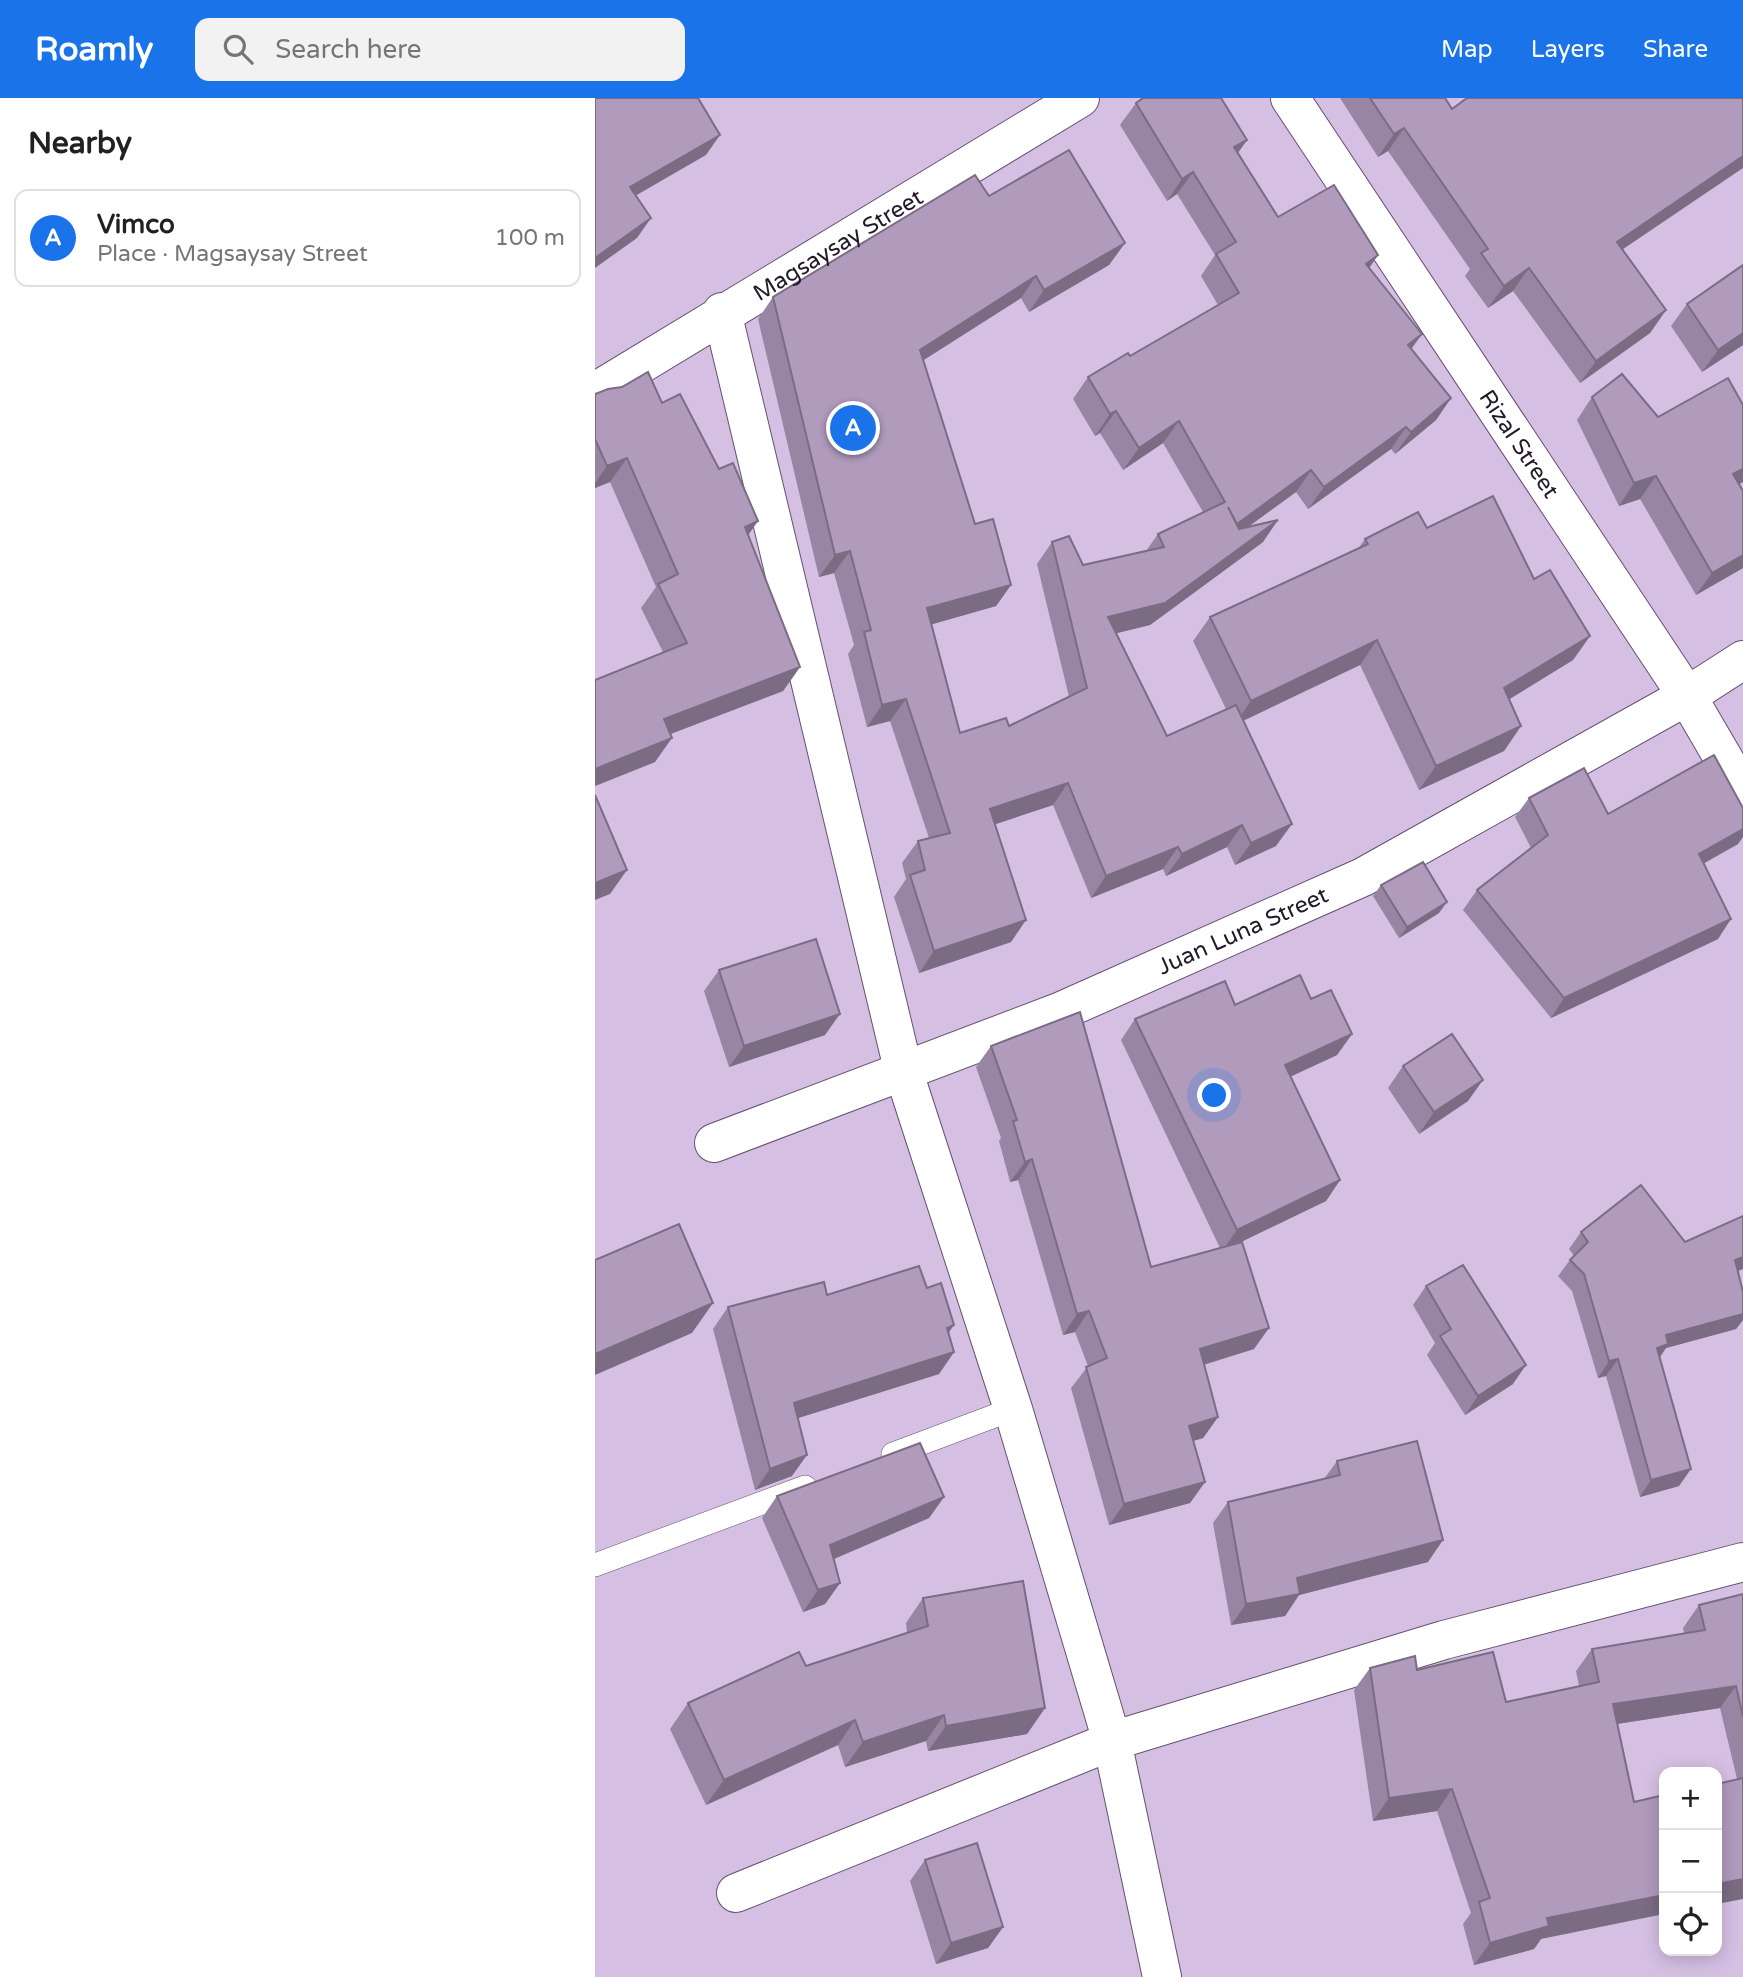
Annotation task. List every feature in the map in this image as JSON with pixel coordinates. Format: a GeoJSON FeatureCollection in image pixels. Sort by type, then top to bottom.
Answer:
{"type":"FeatureCollection","features":[{"type":"Feature","properties":{"kind":"street","name":"Magsaysay Street"},"geometry":{"type":"LineString","coordinates":[[595,392],[722,312],[1080,98]]}},
{"type":"Feature","properties":{"kind":"street","name":"Rizal Street"},"geometry":{"type":"LineString","coordinates":[[1290,98],[1687,696],[1743,792]]}},
{"type":"Feature","properties":{"kind":"street"},"geometry":{"type":"LineString","coordinates":[[722,312],[904,1073],[1013,1409],[1112,1741],[1162,1977]]}},
{"type":"Feature","properties":{"kind":"street","name":"Juan Luna Street"},"geometry":{"type":"LineString","coordinates":[[714,1143],[1059,1012],[1363,877],[1687,696],[1743,660]]}},
{"type":"Feature","properties":{"kind":"street"},"geometry":{"type":"LineString","coordinates":[[736,1893],[1112,1741],[1444,1640],[1743,1562]]}},
{"type":"Feature","properties":{"kind":"lane"},"geometry":{"type":"LineString","coordinates":[[870,1462],[1013,1409]]}},
{"type":"Feature","properties":{"kind":"lane"},"geometry":{"type":"LineString","coordinates":[[595,1565],[830,1477]]}},
{"type":"Feature","properties":{"kind":"building"},"geometry":{"type":"Polygon","coordinates":[[[595,98],[698,98],[720,135],[630,187],[651,218],[595,258],[595,98]]]}},
{"type":"Feature","properties":{"kind":"building"},"geometry":{"type":"Polygon","coordinates":[[[1143,98],[1221,98],[1247,140],[1234,147],[1278,217],[1334,185],[1378,255],[1366,264],[1422,334],[1408,345],[1451,398],[1411,432],[1406,427],[1324,487],[1311,470],[1237,524],[1228,507],[1239,529],[1278,520],[1165,603],[1108,617],[1167,736],[1236,705],[1292,824],[1251,843],[1242,825],[1182,854],[1178,847],[1106,876],[1068,783],[990,809],[1026,920],[934,951],[910,875],[925,870],[918,841],[950,833],[906,699],[882,705],[864,632],[871,630],[850,551],[835,555],[773,297],[975,175],[989,196],[1069,150],[1125,243],[1044,290],[1036,276],[920,350],[975,524],[993,519],[1011,585],[927,608],[960,733],[1006,718],[1009,726],[1087,688],[1052,542],[1069,536],[1083,565],[1164,547],[1158,534],[1225,502],[1179,421],[1139,448],[1116,411],[1110,414],[1088,377],[1239,293],[1216,254],[1236,242],[1193,172],[1182,179],[1136,103],[1143,98]]]}},
{"type":"Feature","properties":{"kind":"building"},"geometry":{"type":"Polygon","coordinates":[[[1370,98],[1445,98],[1452,109],[1467,98],[1743,98],[1743,156],[1617,242],[1666,310],[1596,361],[1529,268],[1504,286],[1481,253],[1488,249],[1404,128],[1394,134],[1370,98]]]}},
{"type":"Feature","properties":{"kind":"building"},"geometry":{"type":"Polygon","coordinates":[[[1743,265],[1743,333],[1718,350],[1687,304],[1743,265]]]}},
{"type":"Feature","properties":{"kind":"building"},"geometry":{"type":"Polygon","coordinates":[[[648,372],[662,403],[680,394],[719,469],[733,463],[758,521],[745,527],[800,667],[664,719],[672,738],[595,769],[595,680],[687,643],[658,584],[678,574],[627,458],[607,466],[595,439],[595,394],[622,387],[648,372]]]}},
{"type":"Feature","properties":{"kind":"building"},"geometry":{"type":"Polygon","coordinates":[[[1622,374],[1658,417],[1728,378],[1743,405],[1743,469],[1733,474],[1743,491],[1743,555],[1712,573],[1656,476],[1634,483],[1592,397],[1622,374]]]}},
{"type":"Feature","properties":{"kind":"building"},"geometry":{"type":"Polygon","coordinates":[[[1493,496],[1534,579],[1550,570],[1590,636],[1504,688],[1521,726],[1436,766],[1377,640],[1251,701],[1210,617],[1368,544],[1365,539],[1418,512],[1427,528],[1493,496]]]}},
{"type":"Feature","properties":{"kind":"building"},"geometry":{"type":"Polygon","coordinates":[[[1714,755],[1743,808],[1743,829],[1699,854],[1731,919],[1564,998],[1477,890],[1548,835],[1529,798],[1584,768],[1608,814],[1714,755]]]}},
{"type":"Feature","properties":{"kind":"building"},"geometry":{"type":"Polygon","coordinates":[[[595,795],[627,870],[595,883],[595,795]]]}},
{"type":"Feature","properties":{"kind":"building"},"geometry":{"type":"Polygon","coordinates":[[[1423,862],[1447,902],[1407,927],[1381,885],[1423,862]]]}},
{"type":"Feature","properties":{"kind":"building"},"geometry":{"type":"Polygon","coordinates":[[[816,939],[840,1014],[744,1046],[719,970],[816,939]]]}},
{"type":"Feature","properties":{"kind":"building"},"geometry":{"type":"Polygon","coordinates":[[[1300,975],[1311,999],[1331,990],[1352,1034],[1285,1065],[1340,1180],[1237,1230],[1135,1019],[1225,981],[1235,1005],[1300,975]]]}},
{"type":"Feature","properties":{"kind":"building"},"geometry":{"type":"Polygon","coordinates":[[[1080,1012],[1151,1267],[1242,1242],[1269,1328],[1200,1349],[1218,1417],[1189,1426],[1205,1482],[1124,1504],[1086,1367],[1107,1358],[1089,1311],[1077,1314],[1032,1159],[1025,1162],[1013,1121],[1017,1120],[991,1046],[1080,1012]]]}},
{"type":"Feature","properties":{"kind":"building"},"geometry":{"type":"Polygon","coordinates":[[[1452,1034],[1483,1080],[1434,1112],[1403,1066],[1452,1034]]]}},
{"type":"Feature","properties":{"kind":"building"},"geometry":{"type":"Polygon","coordinates":[[[1641,1185],[1685,1242],[1743,1216],[1743,1257],[1735,1260],[1743,1292],[1743,1314],[1666,1335],[1668,1344],[1657,1348],[1691,1469],[1651,1480],[1618,1359],[1609,1361],[1584,1274],[1570,1260],[1588,1242],[1581,1232],[1641,1185]]]}},
{"type":"Feature","properties":{"kind":"building"},"geometry":{"type":"Polygon","coordinates":[[[679,1224],[713,1303],[595,1354],[595,1260],[679,1224]]]}},
{"type":"Feature","properties":{"kind":"building"},"geometry":{"type":"Polygon","coordinates":[[[1463,1265],[1526,1365],[1478,1396],[1440,1336],[1451,1329],[1426,1286],[1463,1265]]]}},
{"type":"Feature","properties":{"kind":"building"},"geometry":{"type":"Polygon","coordinates":[[[919,1266],[927,1288],[941,1283],[954,1325],[947,1328],[954,1352],[794,1403],[807,1455],[770,1469],[728,1307],[824,1282],[827,1295],[919,1266]]]}},
{"type":"Feature","properties":{"kind":"building"},"geometry":{"type":"Polygon","coordinates":[[[1417,1441],[1443,1540],[1297,1578],[1300,1594],[1246,1604],[1228,1502],[1340,1475],[1337,1461],[1417,1441]]]}},
{"type":"Feature","properties":{"kind":"building"},"geometry":{"type":"Polygon","coordinates":[[[920,1443],[944,1497],[830,1545],[840,1583],[818,1590],[777,1496],[920,1443]]]}},
{"type":"Feature","properties":{"kind":"building"},"geometry":{"type":"Polygon","coordinates":[[[1023,1581],[1045,1708],[946,1726],[944,1715],[863,1742],[855,1720],[724,1780],[688,1703],[799,1652],[806,1666],[928,1626],[923,1598],[1023,1581]]]}},
{"type":"Feature","properties":{"kind":"building"},"geometry":{"type":"Polygon","coordinates":[[[1743,1594],[1743,1717],[1736,1686],[1613,1704],[1634,1802],[1659,1796],[1659,1896],[1547,1918],[1549,1926],[1490,1943],[1479,1902],[1490,1898],[1452,1789],[1389,1798],[1370,1668],[1415,1656],[1417,1670],[1493,1652],[1506,1702],[1599,1682],[1592,1649],[1705,1630],[1699,1605],[1743,1594]]]}},
{"type":"Feature","properties":{"kind":"building"},"geometry":{"type":"Polygon","coordinates":[[[1743,1778],[1743,1879],[1722,1883],[1722,1830],[1722,1783],[1743,1778]]]}},
{"type":"Feature","properties":{"kind":"building"},"geometry":{"type":"Polygon","coordinates":[[[977,1843],[1003,1927],[951,1943],[925,1860],[977,1843]]]}},
{"type":"Feature","properties":{"kind":"place","name":"Vimco"},"geometry":{"type":"Point","coordinates":[853,428]}}]}
